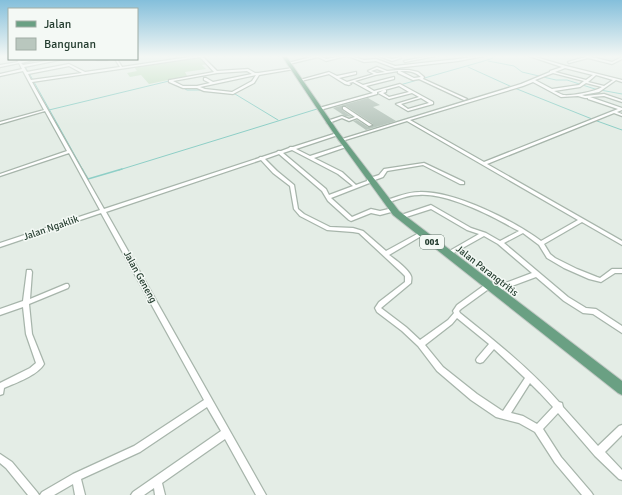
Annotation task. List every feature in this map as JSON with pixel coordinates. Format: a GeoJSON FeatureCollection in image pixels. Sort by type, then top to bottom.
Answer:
{"type":"FeatureCollection","features":[{"type":"Feature","properties":{"kind":"main road","name":"Jalan Parangtritis"},"geometry":{"type":"LineString","coordinates":[[301,80],[341,140],[386,202],[400,217],[622,389]]}},
{"type":"Feature","properties":{"kind":"street"},"geometry":{"type":"LineString","coordinates":[[31,81],[44,79]]}},
{"type":"Feature","properties":{"kind":"street"},"geometry":{"type":"LineString","coordinates":[[175,79],[170,80],[183,87],[197,87],[227,79]]}},
{"type":"Feature","properties":{"kind":"street"},"geometry":{"type":"LineString","coordinates":[[205,79],[212,83]]}},
{"type":"Feature","properties":{"kind":"street"},"geometry":{"type":"LineString","coordinates":[[234,79],[244,86]]}},
{"type":"Feature","properties":{"kind":"street"},"geometry":{"type":"LineString","coordinates":[[197,87],[201,90],[230,93],[255,79]]}},
{"type":"Feature","properties":{"kind":"street"},"geometry":{"type":"LineString","coordinates":[[341,79],[350,84],[363,79]]}},
{"type":"Feature","properties":{"kind":"street"},"geometry":{"type":"LineString","coordinates":[[394,79],[402,83],[400,85]]}},
{"type":"Feature","properties":{"kind":"street"},"geometry":{"type":"LineString","coordinates":[[420,79],[465,99]]}},
{"type":"Feature","properties":{"kind":"street"},"geometry":{"type":"LineString","coordinates":[[312,157],[341,140],[538,79]]}},
{"type":"Feature","properties":{"kind":"street"},"geometry":{"type":"LineString","coordinates":[[578,79],[604,87]]}},
{"type":"Feature","properties":{"kind":"street"},"geometry":{"type":"LineString","coordinates":[[552,90],[581,84],[588,79]]}},
{"type":"Feature","properties":{"kind":"street"},"geometry":{"type":"LineString","coordinates":[[534,81],[562,96],[579,95],[599,90],[616,79]]}},
{"type":"Feature","properties":{"kind":"street"},"geometry":{"type":"LineString","coordinates":[[616,79],[622,81]]}},
{"type":"Feature","properties":{"kind":"street"},"geometry":{"type":"LineString","coordinates":[[363,86],[386,80],[400,85],[422,97],[432,103],[408,110],[398,104],[422,97]]}},
{"type":"Feature","properties":{"kind":"street","name":"Jalan Geneng"},"geometry":{"type":"LineString","coordinates":[[31,81],[69,152],[103,210],[261,495]]}},
{"type":"Feature","properties":{"kind":"street"},"geometry":{"type":"LineString","coordinates":[[355,82],[374,92],[400,85]]}},
{"type":"Feature","properties":{"kind":"street"},"geometry":{"type":"LineString","coordinates":[[400,85],[380,93],[389,98],[413,92]]}},
{"type":"Feature","properties":{"kind":"street"},"geometry":{"type":"LineString","coordinates":[[320,108],[376,93]]}},
{"type":"Feature","properties":{"kind":"street"},"geometry":{"type":"LineString","coordinates":[[579,95],[622,109]]}},
{"type":"Feature","properties":{"kind":"street"},"geometry":{"type":"LineString","coordinates":[[586,97],[604,95],[622,102]]}},
{"type":"Feature","properties":{"kind":"street"},"geometry":{"type":"LineString","coordinates":[[344,108],[370,125]]}},
{"type":"Feature","properties":{"kind":"street"},"geometry":{"type":"LineString","coordinates":[[484,164],[622,109]]}},
{"type":"Feature","properties":{"kind":"street"},"geometry":{"type":"LineString","coordinates":[[0,123],[47,110]]}},
{"type":"Feature","properties":{"kind":"street"},"geometry":{"type":"LineString","coordinates":[[613,112],[622,115]]}},
{"type":"Feature","properties":{"kind":"street"},"geometry":{"type":"LineString","coordinates":[[328,122],[342,117],[349,120],[357,117]]}},
{"type":"Feature","properties":{"kind":"street"},"geometry":{"type":"LineString","coordinates":[[407,120],[622,243]]}},
{"type":"Feature","properties":{"kind":"street","name":"Jalan Ngaklik"},"geometry":{"type":"LineString","coordinates":[[0,245],[291,148],[341,140]]}},
{"type":"Feature","properties":{"kind":"street"},"geometry":{"type":"LineString","coordinates":[[291,148],[340,172],[355,186]]}},
{"type":"Feature","properties":{"kind":"street"},"geometry":{"type":"LineString","coordinates":[[0,175],[69,152]]}},
{"type":"Feature","properties":{"kind":"street"},"geometry":{"type":"LineString","coordinates":[[279,152],[316,182],[328,197],[350,219],[371,211],[380,213],[393,210]]}},
{"type":"Feature","properties":{"kind":"street"},"geometry":{"type":"LineString","coordinates":[[261,158],[275,172],[292,185],[296,209],[302,215],[329,229],[353,230],[361,232],[406,273],[408,283],[378,308],[420,344],[440,369],[452,380],[491,410],[520,419],[538,429],[558,460],[588,495]]}},
{"type":"Feature","properties":{"kind":"street"},"geometry":{"type":"LineString","coordinates":[[328,197],[381,176],[386,170],[423,164],[462,183]]}},
{"type":"Feature","properties":{"kind":"street"},"geometry":{"type":"LineString","coordinates":[[386,202],[411,194],[429,193],[468,204],[512,224],[541,244],[550,257],[592,279],[601,280],[614,271],[622,271]]}},
{"type":"Feature","properties":{"kind":"street"},"geometry":{"type":"LineString","coordinates":[[400,217],[431,207],[469,229],[484,234],[500,243],[577,306],[585,311],[594,311],[622,330]]}},
{"type":"Feature","properties":{"kind":"street"},"geometry":{"type":"LineString","coordinates":[[541,244],[582,220]]}},
{"type":"Feature","properties":{"kind":"street"},"geometry":{"type":"LineString","coordinates":[[500,243],[523,231]]}},
{"type":"Feature","properties":{"kind":"street"},"geometry":{"type":"LineString","coordinates":[[386,254],[421,234]]}},
{"type":"Feature","properties":{"kind":"street"},"geometry":{"type":"LineString","coordinates":[[448,254],[484,234]]}},
{"type":"Feature","properties":{"kind":"street"},"geometry":{"type":"LineString","coordinates":[[0,388],[33,370],[40,364],[29,334],[26,303],[29,272]]}},
{"type":"Feature","properties":{"kind":"street"},"geometry":{"type":"LineString","coordinates":[[420,344],[457,314],[456,311],[459,307],[491,288],[537,274]]}},
{"type":"Feature","properties":{"kind":"street"},"geometry":{"type":"LineString","coordinates":[[0,312],[66,286]]}},
{"type":"Feature","properties":{"kind":"street"},"geometry":{"type":"LineString","coordinates":[[457,314],[494,344],[558,406],[598,453],[622,476]]}},
{"type":"Feature","properties":{"kind":"street"},"geometry":{"type":"LineString","coordinates":[[480,360],[494,344]]}},
{"type":"Feature","properties":{"kind":"street"},"geometry":{"type":"LineString","coordinates":[[505,415],[529,378]]}},
{"type":"Feature","properties":{"kind":"street"},"geometry":{"type":"LineString","coordinates":[[45,495],[76,477],[137,449],[209,401]]}},
{"type":"Feature","properties":{"kind":"street"},"geometry":{"type":"LineString","coordinates":[[538,429],[558,406]]}},
{"type":"Feature","properties":{"kind":"street"},"geometry":{"type":"LineString","coordinates":[[598,453],[622,429]]}},
{"type":"Feature","properties":{"kind":"street"},"geometry":{"type":"LineString","coordinates":[[136,495],[226,433]]}},
{"type":"Feature","properties":{"kind":"street"},"geometry":{"type":"LineString","coordinates":[[0,458],[9,465],[34,495]]}},
{"type":"Feature","properties":{"kind":"street"},"geometry":{"type":"LineString","coordinates":[[76,477],[80,495]]}},
{"type":"Feature","properties":{"kind":"street"},"geometry":{"type":"LineString","coordinates":[[157,481],[160,495]]}},
{"type":"Feature","properties":{"kind":"green space"},"geometry":{"type":"Polygon","coordinates":[[[145,79],[172,79],[149,84],[145,79]]]}},
{"type":"Feature","properties":{"kind":"building"},"geometry":{"type":"Polygon","coordinates":[[[368,98],[380,105],[373,107],[396,121],[366,130],[353,121],[357,120],[368,127],[372,126],[373,124],[346,106],[342,106],[342,110],[352,117],[345,116],[333,108],[368,98]]]}},
{"type":"Feature","properties":{"kind":"waterway"},"geometry":{"type":"LineString","coordinates":[[32,79],[50,110]]}},
{"type":"Feature","properties":{"kind":"waterway"},"geometry":{"type":"LineString","coordinates":[[400,85],[421,79]]}},
{"type":"Feature","properties":{"kind":"waterway"},"geometry":{"type":"LineString","coordinates":[[495,79],[592,119]]}},
{"type":"Feature","properties":{"kind":"waterway"},"geometry":{"type":"LineString","coordinates":[[552,79],[567,80],[595,89],[622,94]]}},
{"type":"Feature","properties":{"kind":"waterway"},"geometry":{"type":"LineString","coordinates":[[50,110],[169,81],[176,85]]}},
{"type":"Feature","properties":{"kind":"waterway"},"geometry":{"type":"LineString","coordinates":[[180,86],[187,90],[203,90]]}},
{"type":"Feature","properties":{"kind":"waterway"},"geometry":{"type":"LineString","coordinates":[[223,93],[235,94],[278,120]]}},
{"type":"Feature","properties":{"kind":"waterway"},"geometry":{"type":"LineString","coordinates":[[119,170],[317,109]]}},
{"type":"Feature","properties":{"kind":"waterway"},"geometry":{"type":"LineString","coordinates":[[50,110],[83,170]]}},
{"type":"Feature","properties":{"kind":"waterway"},"geometry":{"type":"LineString","coordinates":[[597,121],[622,130]]}},
{"type":"Feature","properties":{"kind":"waterway"},"geometry":{"type":"LineString","coordinates":[[82,169],[88,179],[122,169]]}}]}
